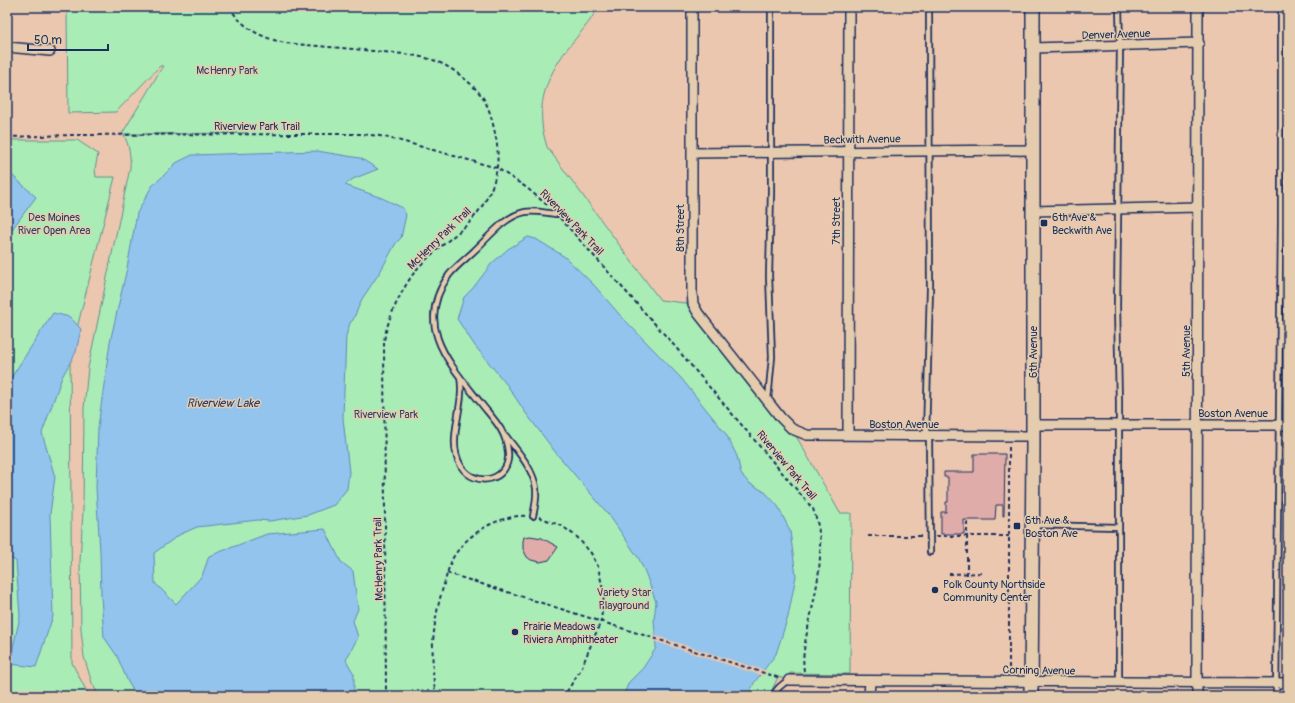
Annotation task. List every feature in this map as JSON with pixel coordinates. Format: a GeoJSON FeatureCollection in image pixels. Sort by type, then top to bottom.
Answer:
{"type":"FeatureCollection","features":[{"type":"Feature","properties":{"kind":"main road","name":"6th Avenue"},"geometry":{"type":"LineString","coordinates":[[1031,696],[1031,525],[1033,430],[1033,7]]}},
{"type":"Feature","properties":{"kind":"street","name":"8th Street"},"geometry":{"type":"LineString","coordinates":[[692,7],[693,304],[698,313],[781,418]]}},
{"type":"Feature","properties":{"kind":"street","name":"7th Street"},"geometry":{"type":"LineString","coordinates":[[848,7],[848,435]]}},
{"type":"Feature","properties":{"kind":"street","name":"5th Avenue"},"geometry":{"type":"LineString","coordinates":[[1197,696],[1198,7]]}},
{"type":"Feature","properties":{"kind":"street","name":"Denver Avenue"},"geometry":{"type":"LineString","coordinates":[[1033,48],[1199,43]]}},
{"type":"Feature","properties":{"kind":"street"},"geometry":{"type":"LineString","coordinates":[[7,47],[50,51]]}},
{"type":"Feature","properties":{"kind":"street","name":"Beckwith Avenue"},"geometry":{"type":"LineString","coordinates":[[692,153],[1033,150]]}},
{"type":"Feature","properties":{"kind":"street"},"geometry":{"type":"LineString","coordinates":[[1033,211],[1198,207]]}},
{"type":"Feature","properties":{"kind":"street","name":"Boston Avenue"},"geometry":{"type":"LineString","coordinates":[[781,418],[792,430],[807,435],[928,436],[1119,424],[1288,425]]}},
{"type":"Feature","properties":{"kind":"street","name":"Corning Avenue"},"geometry":{"type":"LineString","coordinates":[[789,680],[1288,683]]}},
{"type":"Feature","properties":{"kind":"street"},"geometry":{"type":"LineString","coordinates":[[869,696],[870,681]]}},
{"type":"Feature","properties":{"kind":"lane"},"geometry":{"type":"LineString","coordinates":[[767,401],[772,356],[769,276],[771,228],[771,7]]}},
{"type":"Feature","properties":{"kind":"lane"},"geometry":{"type":"LineString","coordinates":[[928,7],[930,289],[928,436],[930,552]]}},
{"type":"Feature","properties":{"kind":"lane"},"geometry":{"type":"LineString","coordinates":[[1118,683],[1119,424],[1117,347],[1120,46],[1119,7]]}},
{"type":"Feature","properties":{"kind":"lane"},"geometry":{"type":"LineString","coordinates":[[1276,696],[1282,7]]}},
{"type":"Feature","properties":{"kind":"lane"},"geometry":{"type":"LineString","coordinates":[[533,516],[536,502],[534,477],[503,431],[443,353],[435,331],[434,319],[437,297],[450,274],[506,221],[517,214],[526,212],[556,214]]}},
{"type":"Feature","properties":{"kind":"lane"},"geometry":{"type":"LineString","coordinates":[[460,377],[462,384],[462,396],[455,451],[461,466],[468,475],[477,479],[489,479],[498,476],[506,467],[508,455],[507,441],[503,431]]}},
{"type":"Feature","properties":{"kind":"lane"},"geometry":{"type":"LineString","coordinates":[[1031,525],[1119,527]]}},
{"type":"Feature","properties":{"kind":"lane"},"geometry":{"type":"LineString","coordinates":[[772,696],[789,680]]}},
{"type":"Feature","properties":{"kind":"path","name":"McHenry Park Trail"},"geometry":{"type":"LineString","coordinates":[[229,7],[236,18],[248,28],[265,38],[285,44],[413,55],[434,60],[453,69],[482,96],[491,118],[498,150],[497,168],[491,189],[481,208],[468,224],[417,269],[407,284],[390,316],[385,329],[386,696]]}},
{"type":"Feature","properties":{"kind":"path","name":"Riverview Park Trail"},"geometry":{"type":"LineString","coordinates":[[7,137],[72,135],[361,134],[380,136],[401,141],[497,168],[527,188],[572,230],[672,343],[813,509],[816,516],[820,541],[820,566],[804,647],[804,670]]}},
{"type":"Feature","properties":{"kind":"path"},"geometry":{"type":"LineString","coordinates":[[1009,447],[1009,671]]}},
{"type":"Feature","properties":{"kind":"path"},"geometry":{"type":"LineString","coordinates":[[436,696],[432,658],[434,628],[439,598],[455,554],[466,541],[480,529],[500,519],[523,516],[533,516],[549,520],[562,526],[577,537],[591,553],[598,567],[604,594],[600,621],[581,669],[564,696]]}},
{"type":"Feature","properties":{"kind":"path"},"geometry":{"type":"LineString","coordinates":[[966,582],[968,520]]}},
{"type":"Feature","properties":{"kind":"path"},"geometry":{"type":"LineString","coordinates":[[447,573],[778,677]]}},
{"type":"Feature","properties":{"kind":"path"},"geometry":{"type":"LineString","coordinates":[[950,574],[984,574]]}},
{"type":"Feature","properties":{"kind":"path"},"geometry":{"type":"LineString","coordinates":[[950,582],[984,582]]}},
{"type":"Feature","properties":{"kind":"green space","name":"Riverview Park"},"geometry":{"type":"Polygon","coordinates":[[[67,7],[598,7],[588,24],[561,57],[547,84],[542,103],[542,129],[547,147],[660,300],[693,304],[792,429],[840,513],[851,513],[850,674],[790,673],[789,680],[778,677],[769,696],[99,696],[92,683],[84,657],[81,629],[80,561],[83,512],[84,408],[88,368],[130,168],[129,151],[124,135],[248,133],[122,134],[163,66],[160,66],[116,112],[68,113],[67,7]]]}},
{"type":"Feature","properties":{"kind":"green space","name":"Des Moines River Open Area"},"geometry":{"type":"Polygon","coordinates":[[[7,140],[77,140],[98,154],[95,169],[96,177],[115,177],[70,356],[72,663],[89,696],[7,696],[7,140]]]}},
{"type":"Feature","properties":{"kind":"water","name":"Riverview Lake"},"geometry":{"type":"Polygon","coordinates":[[[317,151],[360,158],[378,169],[353,179],[345,185],[382,198],[403,208],[406,215],[401,238],[396,243],[380,272],[362,299],[353,320],[350,323],[346,336],[343,418],[349,472],[347,489],[334,505],[308,515],[270,521],[258,520],[197,527],[179,535],[154,553],[155,583],[176,604],[202,576],[209,556],[267,534],[325,529],[341,562],[353,571],[358,609],[353,621],[358,637],[346,660],[354,674],[354,696],[136,696],[128,682],[117,656],[104,637],[96,487],[98,427],[110,342],[127,268],[137,213],[152,186],[176,163],[192,155],[317,151]]]}},
{"type":"Feature","properties":{"kind":"water"},"geometry":{"type":"Polygon","coordinates":[[[12,175],[36,197],[7,236],[7,176],[12,175]]]}},
{"type":"Feature","properties":{"kind":"water"},"geometry":{"type":"Polygon","coordinates":[[[528,237],[536,239],[565,257],[594,285],[619,314],[681,378],[726,434],[737,456],[741,474],[749,483],[765,492],[778,506],[790,531],[796,576],[788,617],[776,654],[754,683],[748,696],[623,696],[629,682],[643,668],[656,648],[654,619],[656,602],[645,572],[639,559],[609,515],[556,453],[507,385],[475,346],[457,319],[464,297],[473,288],[492,263],[508,249],[528,237]]]}},
{"type":"Feature","properties":{"kind":"water"},"geometry":{"type":"Polygon","coordinates":[[[53,313],[70,317],[81,329],[76,352],[62,377],[42,433],[55,477],[50,514],[53,616],[36,667],[9,664],[20,617],[16,561],[7,557],[7,384],[53,313]]]}},
{"type":"Feature","properties":{"kind":"pier"},"geometry":{"type":"Polygon","coordinates":[[[653,635],[767,671],[763,676],[653,641],[653,635]]]}},
{"type":"Feature","properties":{"kind":"building"},"geometry":{"type":"Polygon","coordinates":[[[974,454],[1005,454],[1004,516],[1003,505],[996,505],[995,520],[964,520],[964,534],[941,534],[941,512],[946,512],[946,502],[948,502],[948,477],[944,477],[944,472],[974,472],[974,454]]]}},
{"type":"Feature","properties":{"kind":"building"},"geometry":{"type":"Polygon","coordinates":[[[530,536],[542,538],[558,547],[549,560],[540,562],[531,560],[527,557],[523,549],[523,541],[524,537],[530,536]]]}},
{"type":"Feature","properties":{"kind":"building"},"geometry":{"type":"Polygon","coordinates":[[[781,693],[850,693],[850,695],[856,696],[781,696],[781,693]]]}},
{"type":"Feature","properties":{"kind":"building"},"geometry":{"type":"Polygon","coordinates":[[[917,693],[936,693],[936,696],[917,696],[917,693]]]}},
{"type":"Feature","properties":{"kind":"place","name":"6th Ave & Beckwith Ave"},"geometry":{"type":"Point","coordinates":[1044,223]}},
{"type":"Feature","properties":{"kind":"place","name":"6th Ave & Boston Ave"},"geometry":{"type":"Point","coordinates":[1017,526]}},
{"type":"Feature","properties":{"kind":"place","name":"Polk County Northside Community Center"},"geometry":{"type":"Point","coordinates":[935,590]}},
{"type":"Feature","properties":{"kind":"place","name":"Prairie Meadows Riviera Amphitheater"},"geometry":{"type":"Point","coordinates":[515,632]}},
{"type":"Feature","properties":{"kind":"park label","name":"McHenry Park"},"geometry":{"type":"Point","coordinates":[227,70]}},
{"type":"Feature","properties":{"kind":"park label","name":"Variety Star Playground"},"geometry":{"type":"Point","coordinates":[624,598]}}]}
